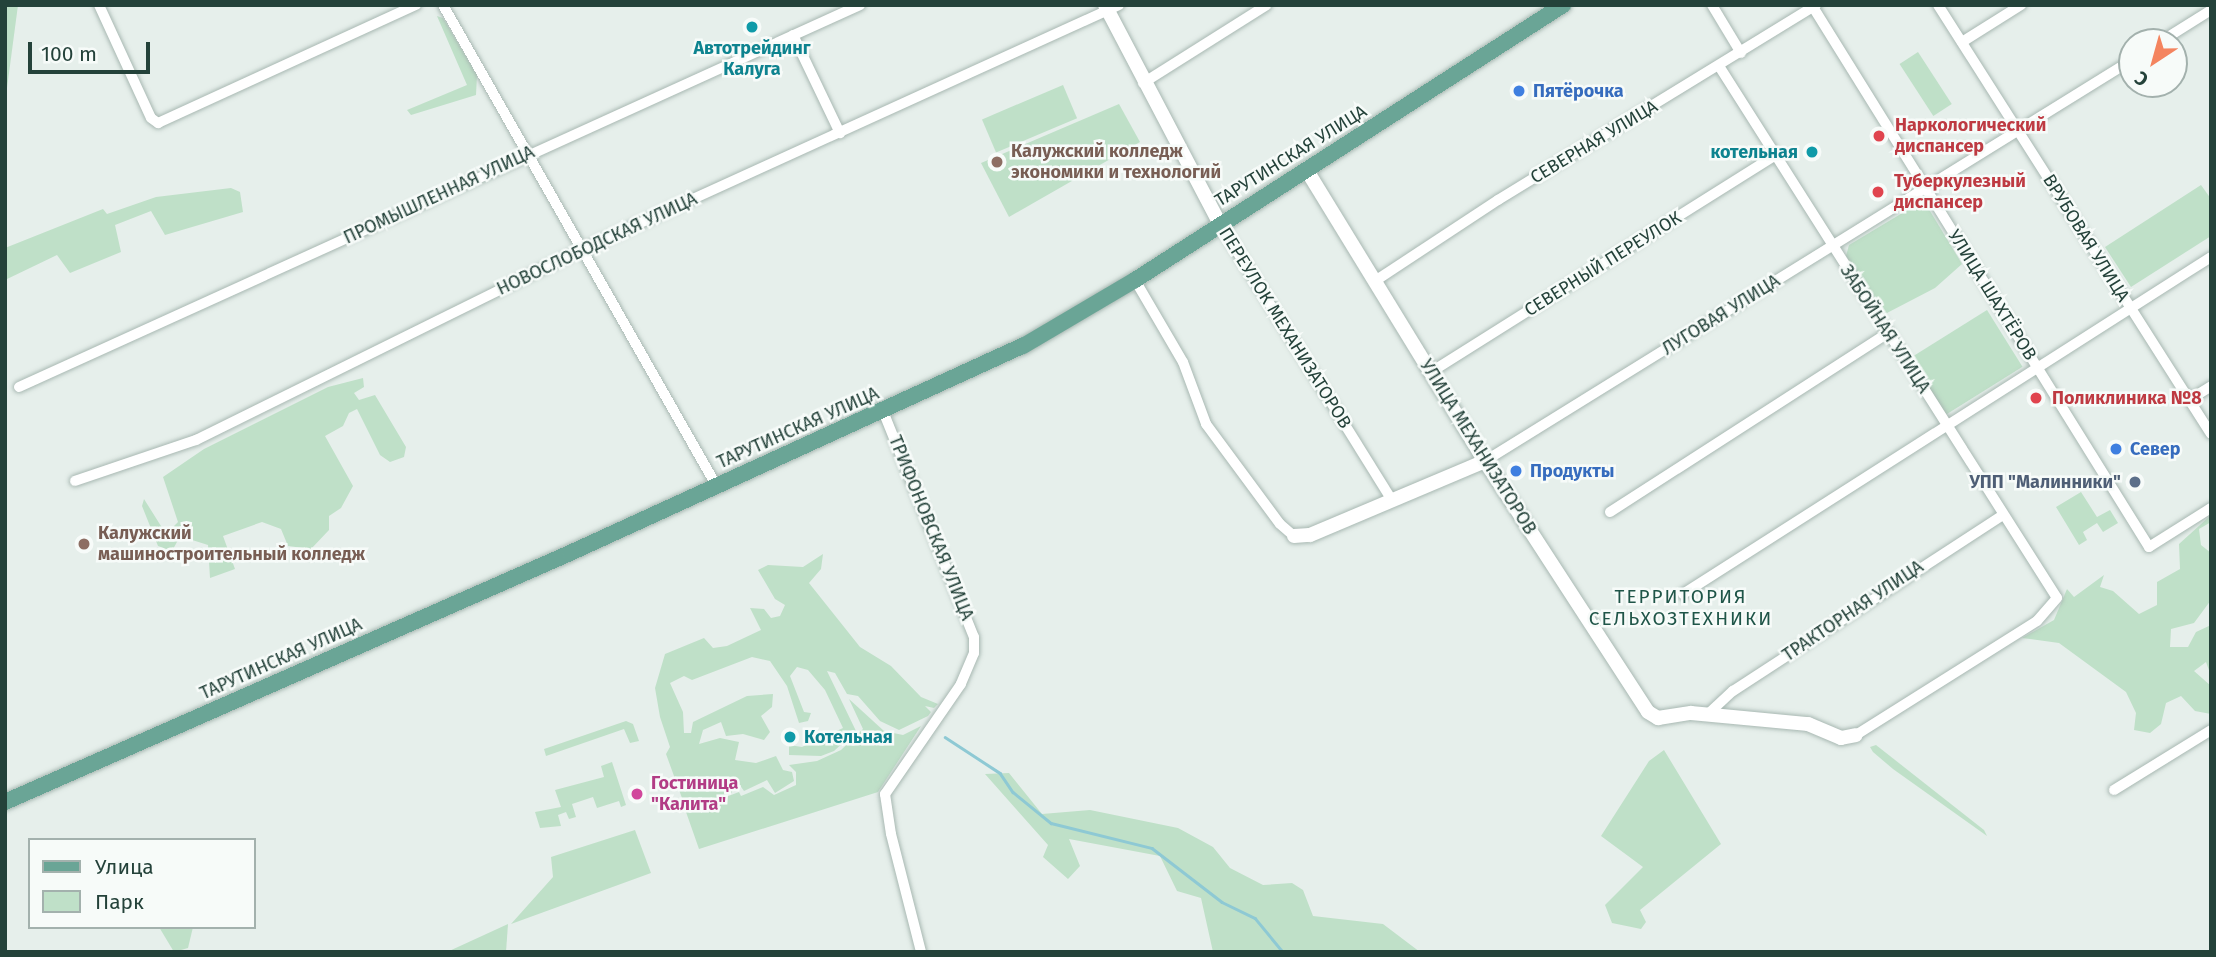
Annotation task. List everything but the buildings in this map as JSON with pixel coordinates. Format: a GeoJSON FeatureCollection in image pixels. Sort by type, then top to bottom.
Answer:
{"type":"FeatureCollection","features":[{"type":"Feature","properties":{"kind":"main road","name":"ТАРУТИНСКАЯ УЛИЦА"},"geometry":{"type":"LineString","coordinates":[[5,802],[1023,346],[1135,280],[1563,5]]}},
{"type":"Feature","properties":{"kind":"street"},"geometry":{"type":"LineString","coordinates":[[99,5],[152,118],[158,123],[415,5]]}},
{"type":"Feature","properties":{"kind":"street"},"geometry":{"type":"LineString","coordinates":[[443,5],[530,152],[716,485]]}},
{"type":"Feature","properties":{"kind":"street","name":"ПРОМЫШЛЕННАЯ УЛИЦА"},"geometry":{"type":"LineString","coordinates":[[19,387],[530,152],[860,5]]}},
{"type":"Feature","properties":{"kind":"street"},"geometry":{"type":"LineString","coordinates":[[1143,82],[1267,5]]}},
{"type":"Feature","properties":{"kind":"street"},"geometry":{"type":"LineString","coordinates":[[1712,5],[1741,53]]}},
{"type":"Feature","properties":{"kind":"street","name":"ВРУБОВАЯ УЛИЦА"},"geometry":{"type":"LineString","coordinates":[[1938,5],[2211,434]]}},
{"type":"Feature","properties":{"kind":"street"},"geometry":{"type":"LineString","coordinates":[[1962,43],[2021,5]]}},
{"type":"Feature","properties":{"kind":"street","name":"СЕВЕРНАЯ УЛИЦА"},"geometry":{"type":"LineString","coordinates":[[1375,281],[1498,200],[1814,6]]}},
{"type":"Feature","properties":{"kind":"street","name":"УЛИЦА ШАХТЁРОВ"},"geometry":{"type":"LineString","coordinates":[[1814,6],[1926,191],[2149,547],[2211,508]]}},
{"type":"Feature","properties":{"kind":"street","name":"ПЕРЕУЛОК МЕХАНИЗАТОРОВ"},"geometry":{"type":"LineString","coordinates":[[1111,7],[1143,82],[1220,224],[1392,500]]}},
{"type":"Feature","properties":{"kind":"street","name":"НОВОСЛОБОДСКАЯ УЛИЦА"},"geometry":{"type":"LineString","coordinates":[[75,481],[196,440],[583,249],[1111,7]]}},
{"type":"Feature","properties":{"kind":"street"},"geometry":{"type":"LineString","coordinates":[[2182,28],[2211,10]]}},
{"type":"Feature","properties":{"kind":"street"},"geometry":{"type":"LineString","coordinates":[[793,35],[840,133]]}},
{"type":"Feature","properties":{"kind":"street","name":"ЗАБОЙНАЯ УЛИЦА"},"geometry":{"type":"LineString","coordinates":[[1719,66],[2057,598],[2037,621],[1856,735]]}},
{"type":"Feature","properties":{"kind":"street","name":"ЛУГОВАЯ УЛИЦА"},"geometry":{"type":"LineString","coordinates":[[1294,536],[1310,536],[1485,461],[1926,191],[2118,69]]}},
{"type":"Feature","properties":{"kind":"street","name":"СЕВЕРНЫЙ ПЕРЕУЛОК"},"geometry":{"type":"LineString","coordinates":[[1432,372],[1774,156]]}},
{"type":"Feature","properties":{"kind":"street","name":"УЛИЦА МЕХАНИЗАТОРОВ"},"geometry":{"type":"LineString","coordinates":[[1306,169],[1485,461],[1648,712],[1658,718],[1708,714]]}},
{"type":"Feature","properties":{"kind":"street"},"geometry":{"type":"LineString","coordinates":[[1683,594],[1945,423],[2211,257]]}},
{"type":"Feature","properties":{"kind":"street"},"geometry":{"type":"LineString","coordinates":[[1135,280],[1182,362],[1206,424],[1280,524],[1294,536]]}},
{"type":"Feature","properties":{"kind":"street"},"geometry":{"type":"LineString","coordinates":[[1610,512],[1888,333]]}},
{"type":"Feature","properties":{"kind":"street"},"geometry":{"type":"LineString","coordinates":[[2189,400],[2211,386]]}},
{"type":"Feature","properties":{"kind":"street","name":"ТРИФОНОВСКАЯ УЛИЦА"},"geometry":{"type":"LineString","coordinates":[[883,411],[974,637],[974,653],[961,684],[885,794],[891,834],[921,952]]}},
{"type":"Feature","properties":{"kind":"street","name":"ТРАКТОРНАЯ УЛИЦА"},"geometry":{"type":"LineString","coordinates":[[1708,714],[1732,691],[2003,514]]}},
{"type":"Feature","properties":{"kind":"street"},"geometry":{"type":"LineString","coordinates":[[1708,714],[1808,724],[1841,738],[1856,735]]}},
{"type":"Feature","properties":{"kind":"street"},"geometry":{"type":"LineString","coordinates":[[2114,790],[2211,730]]}},
{"type":"Feature","properties":{"kind":"green space"},"geometry":{"type":"Polygon","coordinates":[[[5,5],[18,5],[5,103],[5,5]]]}},
{"type":"Feature","properties":{"kind":"green space"},"geometry":{"type":"Polygon","coordinates":[[[437,16],[443,18],[477,75],[476,95],[411,115],[407,110],[467,85],[437,16]]]}},
{"type":"Feature","properties":{"kind":"green space"},"geometry":{"type":"Polygon","coordinates":[[[1918,52],[1952,104],[1933,116],[1900,64],[1918,52]]]}},
{"type":"Feature","properties":{"kind":"green space"},"geometry":{"type":"Polygon","coordinates":[[[1063,85],[1077,118],[996,153],[982,119],[1063,85]]]}},
{"type":"Feature","properties":{"kind":"green space"},"geometry":{"type":"Polygon","coordinates":[[[1119,104],[1140,142],[1009,217],[981,163],[1119,104]]]}},
{"type":"Feature","properties":{"kind":"green space"},"geometry":{"type":"Polygon","coordinates":[[[2201,185],[2211,199],[2211,236],[2131,287],[2105,247],[2201,185]]]}},
{"type":"Feature","properties":{"kind":"green space"},"geometry":{"type":"Polygon","coordinates":[[[231,188],[240,192],[243,212],[165,235],[151,211],[115,225],[121,252],[70,273],[57,255],[5,280],[5,248],[103,209],[107,214],[156,197],[231,188]]]}},
{"type":"Feature","properties":{"kind":"green space"},"geometry":{"type":"Polygon","coordinates":[[[1919,203],[1927,206],[1962,264],[1935,288],[1885,314],[1846,256],[1849,245],[1919,203]]]}},
{"type":"Feature","properties":{"kind":"green space"},"geometry":{"type":"Polygon","coordinates":[[[1987,310],[2023,367],[1946,415],[1911,358],[1987,310]]]}},
{"type":"Feature","properties":{"kind":"green space"},"geometry":{"type":"Polygon","coordinates":[[[363,378],[364,387],[354,393],[359,400],[375,395],[406,447],[404,457],[390,462],[380,455],[357,409],[349,413],[343,426],[325,436],[353,486],[341,508],[329,516],[329,530],[311,549],[288,546],[281,529],[262,522],[223,536],[235,569],[210,578],[208,545],[189,539],[183,531],[172,551],[158,546],[142,506],[144,499],[166,534],[178,522],[163,477],[204,449],[328,387],[363,378]]]}},
{"type":"Feature","properties":{"kind":"green space"},"geometry":{"type":"Polygon","coordinates":[[[2081,492],[2097,517],[2110,510],[2118,523],[2103,532],[2097,523],[2083,532],[2087,540],[2079,545],[2056,507],[2081,492]]]}},
{"type":"Feature","properties":{"kind":"green space"},"geometry":{"type":"Polygon","coordinates":[[[2211,515],[2211,522],[2199,529],[2201,545],[2211,553],[2211,600],[2194,623],[2171,629],[2170,647],[2188,647],[2196,632],[2211,625],[2211,676],[2206,662],[2194,671],[2211,686],[2211,714],[2195,711],[2181,696],[2166,703],[2161,724],[2150,733],[2134,730],[2136,713],[2126,692],[2059,643],[2022,638],[2054,620],[2067,589],[2074,597],[2104,575],[2100,587],[2113,591],[2139,614],[2157,605],[2157,582],[2180,569],[2179,544],[2211,515]]]}},
{"type":"Feature","properties":{"kind":"green space"},"geometry":{"type":"Polygon","coordinates":[[[823,554],[821,569],[809,583],[860,647],[891,666],[921,697],[938,704],[934,708],[925,706],[931,712],[928,716],[899,730],[880,721],[858,696],[847,694],[835,673],[827,671],[856,731],[834,751],[821,756],[789,755],[789,745],[802,747],[843,728],[825,690],[808,670],[797,667],[790,676],[804,712],[811,713],[808,721],[799,723],[787,686],[770,661],[752,657],[692,680],[684,676],[670,683],[683,712],[684,733],[691,733],[693,722],[747,696],[773,694],[772,707],[761,716],[770,732],[764,740],[743,734],[726,736],[721,722],[703,730],[699,744],[720,738],[739,742],[735,760],[756,763],[776,756],[783,770],[792,772],[794,781],[775,793],[767,780],[744,791],[739,784],[731,793],[691,806],[682,798],[666,754],[670,747],[660,717],[655,688],[665,654],[704,638],[713,648],[727,646],[761,630],[750,608],[764,609],[771,618],[780,616],[785,605],[775,599],[758,570],[768,565],[803,567],[823,554]]]}},
{"type":"Feature","properties":{"kind":"green space"},"geometry":{"type":"Polygon","coordinates":[[[849,699],[884,731],[903,735],[921,726],[878,792],[699,849],[686,812],[739,792],[741,796],[763,787],[774,795],[796,785],[796,772],[789,765],[817,761],[841,750],[863,729],[849,699]]]}},
{"type":"Feature","properties":{"kind":"green space"},"geometry":{"type":"Polygon","coordinates":[[[626,721],[633,724],[639,741],[630,743],[624,729],[546,756],[544,749],[626,721]]]}},
{"type":"Feature","properties":{"kind":"green space"},"geometry":{"type":"Polygon","coordinates":[[[1876,745],[1984,830],[1987,836],[1893,769],[1873,752],[1870,747],[1876,745]]]}},
{"type":"Feature","properties":{"kind":"green space"},"geometry":{"type":"Polygon","coordinates":[[[1664,750],[1721,844],[1640,910],[1646,922],[1641,929],[1612,923],[1605,905],[1643,867],[1601,836],[1649,761],[1664,750]]]}},
{"type":"Feature","properties":{"kind":"green space"},"geometry":{"type":"Polygon","coordinates":[[[612,762],[626,805],[621,807],[619,801],[597,808],[593,797],[572,804],[576,817],[569,819],[566,812],[558,815],[561,826],[540,828],[535,812],[561,807],[555,790],[604,777],[601,766],[612,762]]]}},
{"type":"Feature","properties":{"kind":"green space"},"geometry":{"type":"Polygon","coordinates":[[[1009,773],[1042,814],[1090,810],[1178,828],[1213,847],[1230,868],[1263,885],[1292,883],[1303,890],[1313,916],[1383,924],[1420,952],[1213,952],[1201,898],[1177,891],[1160,856],[1069,839],[1080,866],[1068,879],[1043,857],[1048,845],[985,774],[1009,773]]]}},
{"type":"Feature","properties":{"kind":"green space"},"geometry":{"type":"Polygon","coordinates":[[[635,830],[651,873],[511,924],[553,877],[551,857],[635,830]]]}},
{"type":"Feature","properties":{"kind":"green space"},"geometry":{"type":"Polygon","coordinates":[[[508,924],[506,952],[447,952],[508,924]]]}},
{"type":"Feature","properties":{"kind":"green space"},"geometry":{"type":"Polygon","coordinates":[[[160,929],[193,929],[188,948],[174,952],[160,929]]]}},
{"type":"Feature","properties":{"kind":"waterway"},"geometry":{"type":"LineString","coordinates":[[945,737],[1000,773],[1013,792],[1051,823],[1152,848],[1222,902],[1255,918],[1283,952]]}},
{"type":"Feature","properties":{"kind":"place","name":"Автотрейдинг Калуга"},"geometry":{"type":"Point","coordinates":[752,27]}},
{"type":"Feature","properties":{"kind":"place","name":"Пятёрочка"},"geometry":{"type":"Point","coordinates":[1519,91]}},
{"type":"Feature","properties":{"kind":"place","name":"Наркологический диспансер"},"geometry":{"type":"Point","coordinates":[1879,136]}},
{"type":"Feature","properties":{"kind":"place","name":"котельная"},"geometry":{"type":"Point","coordinates":[1812,152]}},
{"type":"Feature","properties":{"kind":"place","name":"Калужский колледж экономики и технологий"},"geometry":{"type":"Point","coordinates":[997,162]}},
{"type":"Feature","properties":{"kind":"place","name":"Туберкулезный диспансер"},"geometry":{"type":"Point","coordinates":[1878,192]}},
{"type":"Feature","properties":{"kind":"place","name":"Поликлиника №8"},"geometry":{"type":"Point","coordinates":[2036,398]}},
{"type":"Feature","properties":{"kind":"place","name":"Север"},"geometry":{"type":"Point","coordinates":[2116,449]}},
{"type":"Feature","properties":{"kind":"place","name":"Продукты"},"geometry":{"type":"Point","coordinates":[1516,471]}},
{"type":"Feature","properties":{"kind":"place","name":"УПП \"Малинники\""},"geometry":{"type":"Point","coordinates":[2135,482]}},
{"type":"Feature","properties":{"kind":"place","name":"Калужский машиностроительный колледж"},"geometry":{"type":"Point","coordinates":[84,544]}},
{"type":"Feature","properties":{"kind":"place","name":"Котельная"},"geometry":{"type":"Point","coordinates":[790,737]}},
{"type":"Feature","properties":{"kind":"place","name":"Гостиница \"Калита\""},"geometry":{"type":"Point","coordinates":[637,794]}},
{"type":"Feature","properties":{"kind":"district","name":"ТЕРРИТОРИЯ СЕЛЬХОЗТЕХНИКИ"},"geometry":{"type":"Point","coordinates":[1681,608]}}]}
